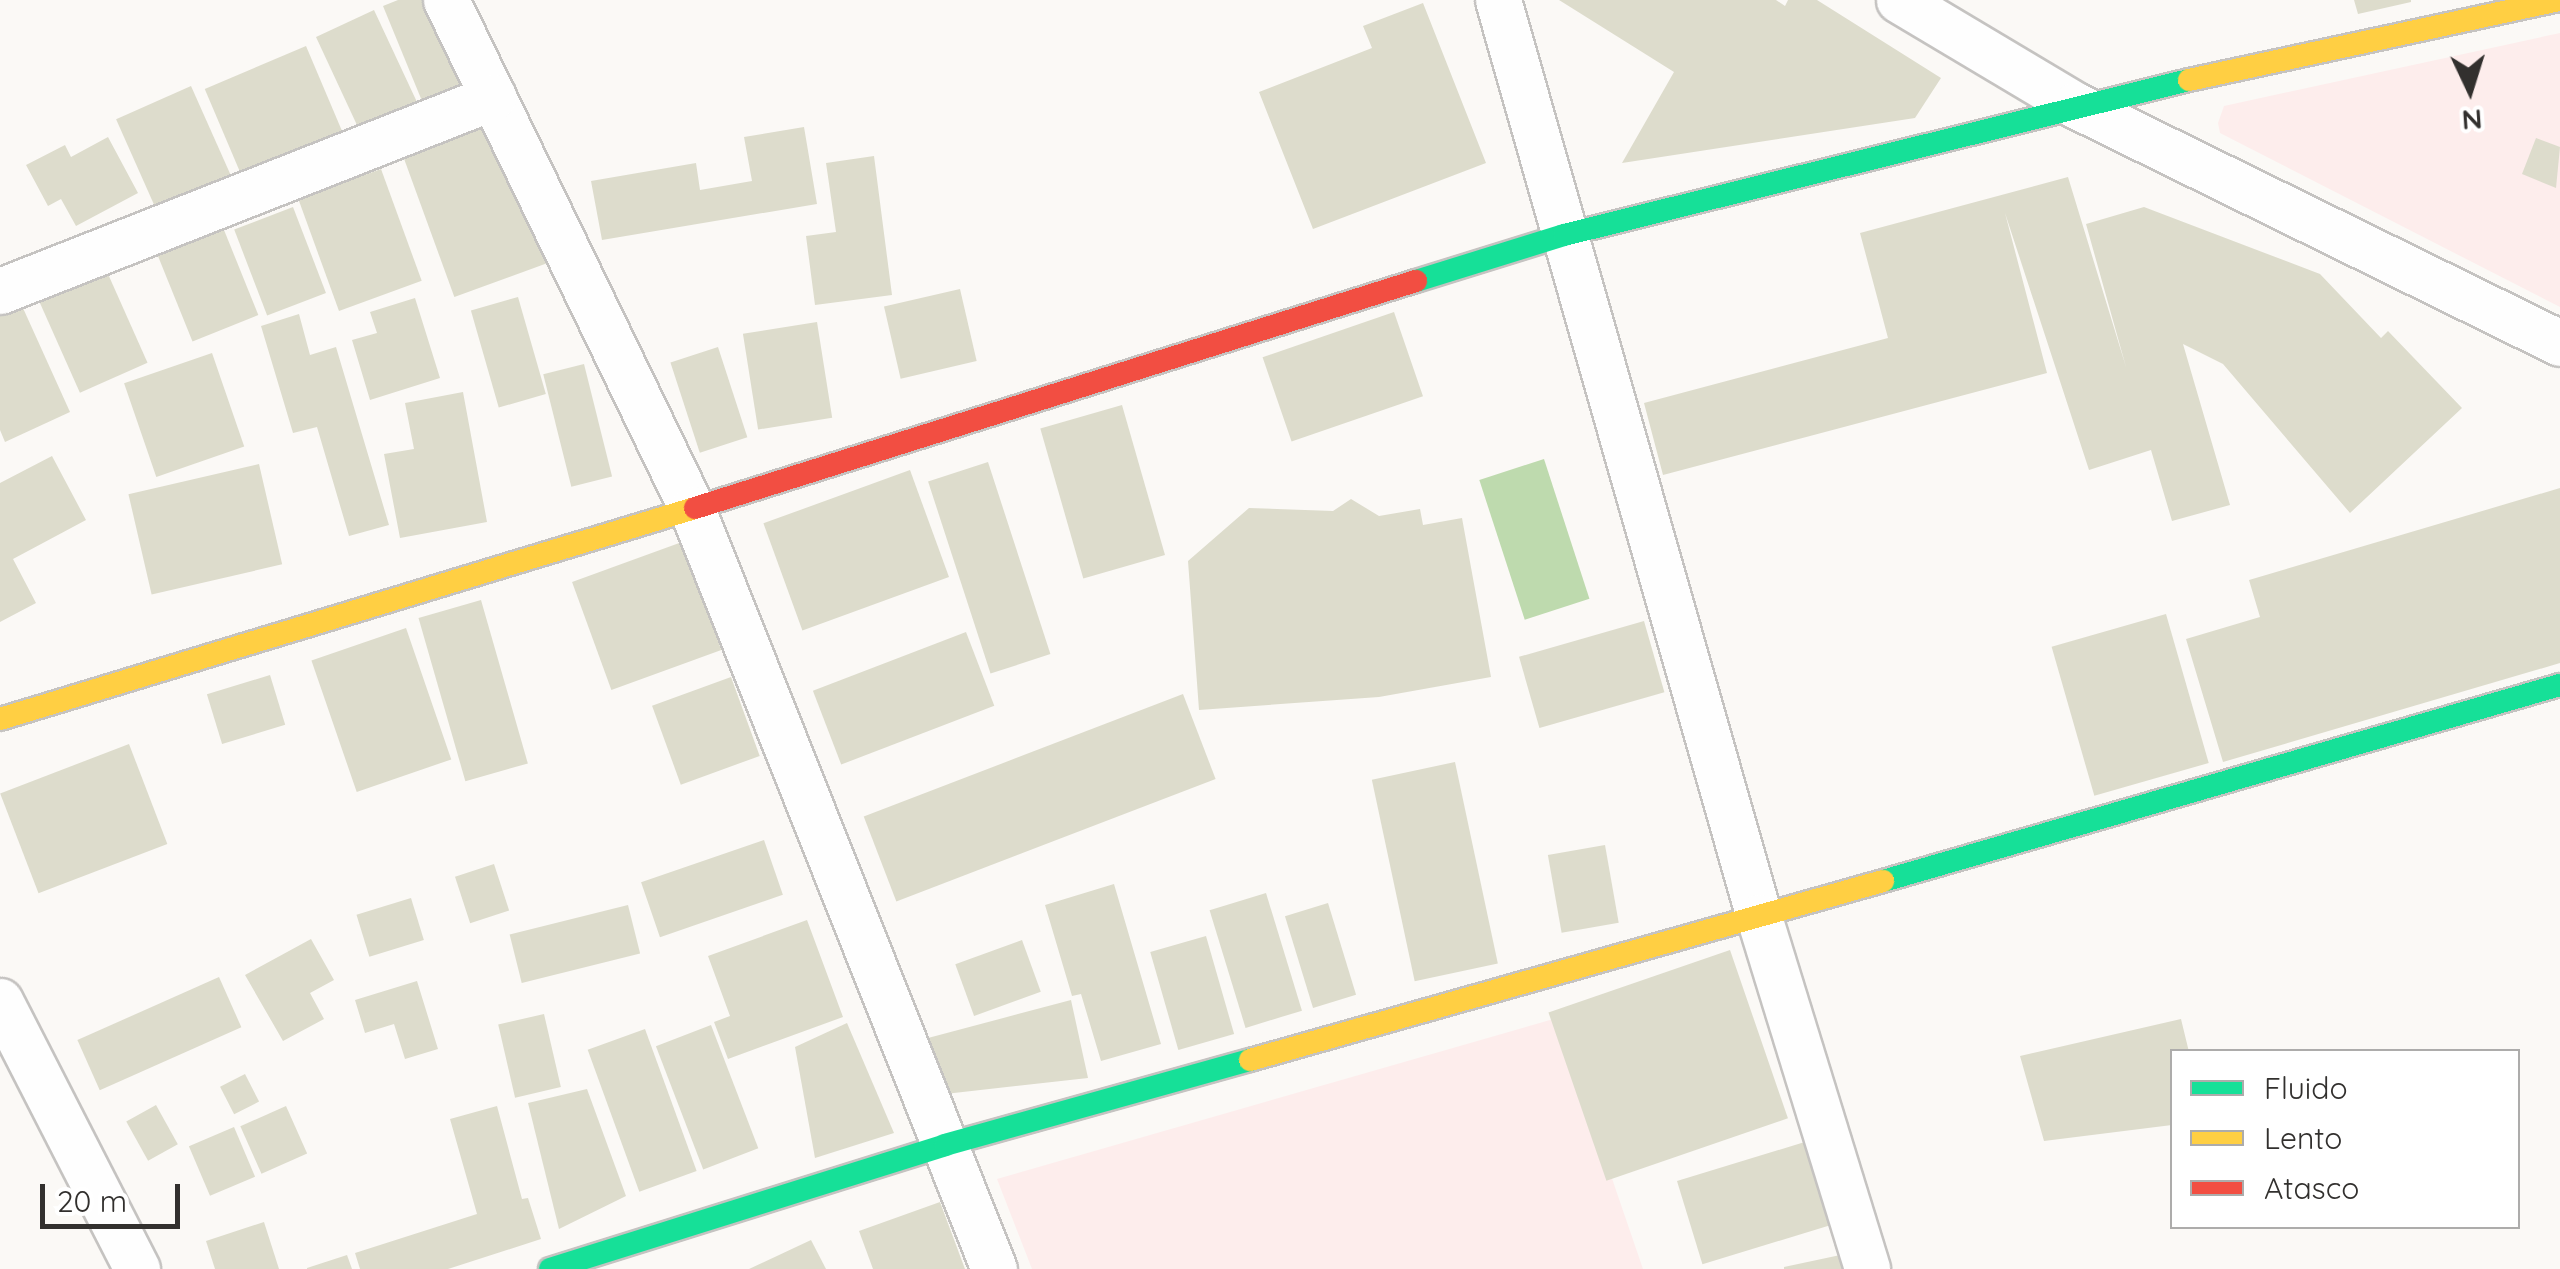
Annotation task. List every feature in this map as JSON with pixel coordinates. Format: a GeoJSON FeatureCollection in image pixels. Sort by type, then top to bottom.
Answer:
{"type":"FeatureCollection","features":[{"type":"Feature","properties":{"kind":"street"},"geometry":{"type":"LineString","coordinates":[[446,0],[692,509],[994,1269]]}},
{"type":"Feature","properties":{"kind":"street"},"geometry":{"type":"LineString","coordinates":[[1498,0],[1759,917],[1868,1269]]}},
{"type":"Feature","properties":{"kind":"street"},"geometry":{"type":"LineString","coordinates":[[1898,0],[2075,105],[2560,343]]}},
{"type":"Feature","properties":{"kind":"street"},"geometry":{"type":"LineString","coordinates":[[0,719],[692,509],[1564,235],[2075,105],[2560,0]]}},
{"type":"Feature","properties":{"kind":"street"},"geometry":{"type":"LineString","coordinates":[[0,291],[493,98]]}},
{"type":"Feature","properties":{"kind":"street"},"geometry":{"type":"LineString","coordinates":[[550,1269],[945,1145],[1759,917],[2560,685]]}},
{"type":"Feature","properties":{"kind":"street"},"geometry":{"type":"LineString","coordinates":[[0,1001],[137,1269]]}},
{"type":"Feature","properties":{"kind":"shaded area"},"geometry":{"type":"Polygon","coordinates":[[[2560,33],[2560,307],[2220,133],[2218,123],[2224,106],[2560,33]]]}},
{"type":"Feature","properties":{"kind":"shaded area"},"geometry":{"type":"Polygon","coordinates":[[[1544,459],[1589,599],[1525,620],[1479,480],[1544,459]]]}},
{"type":"Feature","properties":{"kind":"shaded area"},"geometry":{"type":"Polygon","coordinates":[[[1557,1018],[1643,1269],[1032,1269],[997,1179],[1557,1018]]]}},
{"type":"Feature","properties":{"kind":"building"},"geometry":{"type":"Polygon","coordinates":[[[398,0],[441,0],[474,80],[422,101],[383,6],[398,0]]]}},
{"type":"Feature","properties":{"kind":"building"},"geometry":{"type":"Polygon","coordinates":[[[1559,0],[1776,0],[1785,6],[1788,0],[1817,0],[1941,78],[1915,118],[1622,163],[1674,72],[1559,0]]]}},
{"type":"Feature","properties":{"kind":"building"},"geometry":{"type":"Polygon","coordinates":[[[2354,0],[2411,0],[2411,2],[2358,14],[2354,0]]]}},
{"type":"Feature","properties":{"kind":"building"},"geometry":{"type":"Polygon","coordinates":[[[1423,3],[1486,163],[1313,229],[1259,92],[1372,48],[1363,26],[1423,3]]]}},
{"type":"Feature","properties":{"kind":"building"},"geometry":{"type":"Polygon","coordinates":[[[374,10],[418,103],[360,130],[316,37],[374,10]]]}},
{"type":"Feature","properties":{"kind":"building"},"geometry":{"type":"Polygon","coordinates":[[[306,46],[345,137],[243,180],[205,89],[306,46]]]}},
{"type":"Feature","properties":{"kind":"building"},"geometry":{"type":"Polygon","coordinates":[[[191,86],[234,183],[159,216],[116,119],[191,86]]]}},
{"type":"Feature","properties":{"kind":"building"},"geometry":{"type":"Polygon","coordinates":[[[496,119],[548,263],[454,297],[402,153],[496,119]]]}},
{"type":"Feature","properties":{"kind":"building"},"geometry":{"type":"Polygon","coordinates":[[[804,127],[817,204],[602,240],[591,181],[696,163],[700,190],[752,181],[744,137],[804,127]]]}},
{"type":"Feature","properties":{"kind":"building"},"geometry":{"type":"Polygon","coordinates":[[[108,137],[138,193],[76,226],[61,199],[48,206],[26,165],[65,145],[71,157],[108,137]]]}},
{"type":"Feature","properties":{"kind":"building"},"geometry":{"type":"Polygon","coordinates":[[[2536,138],[2560,147],[2556,188],[2522,174],[2536,138]]]}},
{"type":"Feature","properties":{"kind":"building"},"geometry":{"type":"Polygon","coordinates":[[[874,156],[892,295],[815,305],[806,236],[836,232],[826,163],[874,156]]]}},
{"type":"Feature","properties":{"kind":"building"},"geometry":{"type":"Polygon","coordinates":[[[381,169],[422,281],[339,311],[298,199],[381,169]]]}},
{"type":"Feature","properties":{"kind":"building"},"geometry":{"type":"Polygon","coordinates":[[[2068,177],[2126,367],[2086,224],[2144,207],[2320,274],[2381,338],[2388,331],[2462,408],[2350,513],[2223,364],[2183,344],[2230,505],[2172,521],[2151,450],[2089,470],[2005,213],[2047,373],[1663,475],[1644,403],[1888,338],[1860,233],[2068,177]]]}},
{"type":"Feature","properties":{"kind":"building"},"geometry":{"type":"Polygon","coordinates":[[[293,207],[326,293],[267,315],[234,230],[293,207]]]}},
{"type":"Feature","properties":{"kind":"building"},"geometry":{"type":"Polygon","coordinates":[[[222,225],[258,315],[193,342],[156,252],[222,225]]]}},
{"type":"Feature","properties":{"kind":"building"},"geometry":{"type":"Polygon","coordinates":[[[104,265],[148,363],[80,393],[36,295],[104,265]]]}},
{"type":"Feature","properties":{"kind":"building"},"geometry":{"type":"Polygon","coordinates":[[[960,289],[977,361],[901,379],[884,307],[960,289]]]}},
{"type":"Feature","properties":{"kind":"building"},"geometry":{"type":"Polygon","coordinates":[[[18,297],[70,412],[5,442],[0,430],[0,306],[18,297]]]}},
{"type":"Feature","properties":{"kind":"building"},"geometry":{"type":"Polygon","coordinates":[[[518,297],[546,394],[499,408],[471,311],[518,297]]]}},
{"type":"Feature","properties":{"kind":"building"},"geometry":{"type":"Polygon","coordinates":[[[415,298],[440,378],[370,400],[352,340],[377,333],[370,312],[415,298]]]}},
{"type":"Feature","properties":{"kind":"building"},"geometry":{"type":"Polygon","coordinates":[[[1394,312],[1423,396],[1292,441],[1263,357],[1394,312]]]}},
{"type":"Feature","properties":{"kind":"building"},"geometry":{"type":"Polygon","coordinates":[[[299,314],[310,355],[336,347],[389,525],[349,536],[317,427],[293,433],[261,326],[299,314]]]}},
{"type":"Feature","properties":{"kind":"building"},"geometry":{"type":"Polygon","coordinates":[[[817,322],[832,418],[758,430],[743,334],[817,322]]]}},
{"type":"Feature","properties":{"kind":"building"},"geometry":{"type":"Polygon","coordinates":[[[718,347],[747,437],[700,453],[670,362],[718,347]]]}},
{"type":"Feature","properties":{"kind":"building"},"geometry":{"type":"Polygon","coordinates":[[[212,353],[244,447],[156,477],[124,383],[212,353]]]}},
{"type":"Feature","properties":{"kind":"building"},"geometry":{"type":"Polygon","coordinates":[[[584,364],[612,477],[571,487],[543,374],[584,364]]]}},
{"type":"Feature","properties":{"kind":"building"},"geometry":{"type":"Polygon","coordinates":[[[463,392],[487,522],[400,538],[384,454],[414,449],[405,403],[463,392]]]}},
{"type":"Feature","properties":{"kind":"building"},"geometry":{"type":"Polygon","coordinates":[[[1122,405],[1165,555],[1083,578],[1040,428],[1122,405]]]}},
{"type":"Feature","properties":{"kind":"building"},"geometry":{"type":"Polygon","coordinates":[[[52,456],[86,520],[13,559],[36,603],[0,622],[0,483],[52,456]]]}},
{"type":"Feature","properties":{"kind":"building"},"geometry":{"type":"Polygon","coordinates":[[[988,462],[1050,654],[991,674],[928,481],[988,462]]]}},
{"type":"Feature","properties":{"kind":"building"},"geometry":{"type":"Polygon","coordinates":[[[259,464],[282,564],[152,595],[128,494],[259,464]]]}},
{"type":"Feature","properties":{"kind":"building"},"geometry":{"type":"Polygon","coordinates":[[[910,470],[949,577],[802,630],[763,523],[910,470]]]}},
{"type":"Feature","properties":{"kind":"building"},"geometry":{"type":"Polygon","coordinates":[[[2560,488],[2560,663],[2223,762],[2186,639],[2260,617],[2249,580],[2560,488]]]}},
{"type":"Feature","properties":{"kind":"building"},"geometry":{"type":"Polygon","coordinates":[[[1351,499],[1379,516],[1420,509],[1423,525],[1462,518],[1491,677],[1379,697],[1199,710],[1188,561],[1249,508],[1333,511],[1351,499]]]}},
{"type":"Feature","properties":{"kind":"building"},"geometry":{"type":"Polygon","coordinates":[[[682,542],[721,650],[611,690],[572,582],[682,542]]]}},
{"type":"Feature","properties":{"kind":"building"},"geometry":{"type":"Polygon","coordinates":[[[481,600],[528,763],[465,781],[419,618],[481,600]]]}},
{"type":"Feature","properties":{"kind":"building"},"geometry":{"type":"Polygon","coordinates":[[[2166,614],[2209,763],[2094,796],[2052,647],[2166,614]]]}},
{"type":"Feature","properties":{"kind":"building"},"geometry":{"type":"Polygon","coordinates":[[[1644,621],[1664,692],[1539,728],[1519,657],[1644,621]]]}},
{"type":"Feature","properties":{"kind":"building"},"geometry":{"type":"Polygon","coordinates":[[[406,628],[451,759],[357,792],[311,661],[406,628]]]}},
{"type":"Feature","properties":{"kind":"building"},"geometry":{"type":"Polygon","coordinates":[[[966,632],[994,706],[841,765],[813,691],[966,632]]]}},
{"type":"Feature","properties":{"kind":"building"},"geometry":{"type":"Polygon","coordinates":[[[270,675],[285,725],[222,744],[207,694],[270,675]]]}},
{"type":"Feature","properties":{"kind":"building"},"geometry":{"type":"Polygon","coordinates":[[[731,677],[760,756],[681,785],[652,706],[731,677]]]}},
{"type":"Feature","properties":{"kind":"building"},"geometry":{"type":"Polygon","coordinates":[[[1183,694],[1216,779],[896,902],[864,817],[1183,694]]]}},
{"type":"Feature","properties":{"kind":"building"},"geometry":{"type":"Polygon","coordinates":[[[129,744],[167,844],[39,893],[0,793],[129,744]]]}},
{"type":"Feature","properties":{"kind":"building"},"geometry":{"type":"Polygon","coordinates":[[[1455,762],[1498,963],[1415,981],[1372,780],[1455,762]]]}},
{"type":"Feature","properties":{"kind":"building"},"geometry":{"type":"Polygon","coordinates":[[[764,840],[783,895],[660,937],[641,882],[764,840]]]}},
{"type":"Feature","properties":{"kind":"building"},"geometry":{"type":"Polygon","coordinates":[[[1605,845],[1619,923],[1562,933],[1548,855],[1605,845]]]}},
{"type":"Feature","properties":{"kind":"building"},"geometry":{"type":"Polygon","coordinates":[[[494,864],[509,911],[470,923],[455,877],[494,864]]]}},
{"type":"Feature","properties":{"kind":"building"},"geometry":{"type":"Polygon","coordinates":[[[1114,884],[1161,1044],[1101,1061],[1081,994],[1072,996],[1045,905],[1114,884]]]}},
{"type":"Feature","properties":{"kind":"building"},"geometry":{"type":"Polygon","coordinates":[[[1266,893],[1302,1011],[1246,1028],[1210,910],[1266,893]]]}},
{"type":"Feature","properties":{"kind":"building"},"geometry":{"type":"Polygon","coordinates":[[[411,898],[424,940],[369,957],[356,915],[411,898]]]}},
{"type":"Feature","properties":{"kind":"building"},"geometry":{"type":"Polygon","coordinates":[[[1328,903],[1356,995],[1313,1008],[1285,916],[1328,903]]]}},
{"type":"Feature","properties":{"kind":"building"},"geometry":{"type":"Polygon","coordinates":[[[628,905],[640,954],[522,983],[510,935],[628,905]]]}},
{"type":"Feature","properties":{"kind":"building"},"geometry":{"type":"Polygon","coordinates":[[[807,920],[843,1017],[728,1059],[714,1022],[730,1016],[708,956],[807,920]]]}},
{"type":"Feature","properties":{"kind":"building"},"geometry":{"type":"Polygon","coordinates":[[[1206,936],[1234,1034],[1178,1050],[1150,952],[1206,936]]]}},
{"type":"Feature","properties":{"kind":"building"},"geometry":{"type":"Polygon","coordinates":[[[311,939],[334,980],[310,993],[324,1019],[283,1041],[245,975],[311,939]]]}},
{"type":"Feature","properties":{"kind":"building"},"geometry":{"type":"Polygon","coordinates":[[[1022,940],[1041,992],[974,1016],[955,964],[1022,940]]]}},
{"type":"Feature","properties":{"kind":"building"},"geometry":{"type":"Polygon","coordinates":[[[1730,950],[1788,1118],[1606,1181],[1548,1013],[1730,950]]]}},
{"type":"Feature","properties":{"kind":"building"},"geometry":{"type":"Polygon","coordinates":[[[219,977],[241,1027],[100,1090],[77,1040],[219,977]]]}},
{"type":"Feature","properties":{"kind":"building"},"geometry":{"type":"Polygon","coordinates":[[[417,981],[438,1049],[405,1059],[394,1024],[365,1033],[355,1000],[417,981]]]}},
{"type":"Feature","properties":{"kind":"building"},"geometry":{"type":"Polygon","coordinates":[[[1071,1000],[1088,1078],[945,1094],[928,1038],[1071,1000]]]}},
{"type":"Feature","properties":{"kind":"building"},"geometry":{"type":"Polygon","coordinates":[[[544,1014],[561,1087],[515,1098],[498,1025],[544,1014]]]}},
{"type":"Feature","properties":{"kind":"building"},"geometry":{"type":"Polygon","coordinates":[[[2181,1019],[2188,1049],[2170,1049],[2170,1125],[2044,1141],[2020,1056],[2181,1019]]]}},
{"type":"Feature","properties":{"kind":"building"},"geometry":{"type":"Polygon","coordinates":[[[847,1023],[894,1133],[815,1158],[795,1047],[847,1023]]]}},
{"type":"Feature","properties":{"kind":"building"},"geometry":{"type":"Polygon","coordinates":[[[711,1025],[758,1148],[703,1169],[656,1046],[711,1025]]]}},
{"type":"Feature","properties":{"kind":"building"},"geometry":{"type":"Polygon","coordinates":[[[645,1029],[697,1171],[639,1192],[588,1050],[645,1029]]]}},
{"type":"Feature","properties":{"kind":"building"},"geometry":{"type":"Polygon","coordinates":[[[245,1074],[259,1102],[234,1114],[220,1087],[245,1074]]]}},
{"type":"Feature","properties":{"kind":"building"},"geometry":{"type":"Polygon","coordinates":[[[587,1089],[626,1196],[559,1229],[528,1103],[587,1089]]]}},
{"type":"Feature","properties":{"kind":"building"},"geometry":{"type":"Polygon","coordinates":[[[156,1105],[178,1144],[148,1161],[126,1121],[156,1105]]]}},
{"type":"Feature","properties":{"kind":"building"},"geometry":{"type":"Polygon","coordinates":[[[286,1106],[307,1154],[261,1174],[240,1126],[286,1106]]]}},
{"type":"Feature","properties":{"kind":"building"},"geometry":{"type":"Polygon","coordinates":[[[497,1106],[522,1199],[528,1198],[541,1239],[448,1269],[360,1269],[355,1253],[477,1214],[450,1119],[497,1106]]]}},
{"type":"Feature","properties":{"kind":"building"},"geometry":{"type":"Polygon","coordinates":[[[234,1127],[255,1177],[210,1196],[189,1146],[234,1127]]]}},
{"type":"Feature","properties":{"kind":"building"},"geometry":{"type":"Polygon","coordinates":[[[1808,1141],[1833,1224],[1702,1264],[1677,1181],[1808,1141]]]}},
{"type":"Feature","properties":{"kind":"building"},"geometry":{"type":"Polygon","coordinates":[[[940,1202],[965,1269],[873,1269],[859,1231],[940,1202]]]}},
{"type":"Feature","properties":{"kind":"building"},"geometry":{"type":"Polygon","coordinates":[[[264,1222],[279,1269],[215,1269],[206,1241],[264,1222]]]}},
{"type":"Feature","properties":{"kind":"building"},"geometry":{"type":"Polygon","coordinates":[[[811,1240],[826,1269],[749,1269],[811,1240]]]}},
{"type":"Feature","properties":{"kind":"building"},"geometry":{"type":"Polygon","coordinates":[[[1845,1254],[1849,1269],[1784,1269],[1784,1267],[1845,1254]]]}},
{"type":"Feature","properties":{"kind":"building"},"geometry":{"type":"Polygon","coordinates":[[[347,1255],[352,1269],[307,1269],[307,1268],[347,1255]]]}},
{"type":"Feature","properties":{"kind":"traffic: fast"},"geometry":{"type":"LineString","coordinates":[[1416,281],[1564,235],[2189,80]]}},
{"type":"Feature","properties":{"kind":"traffic: fast"},"geometry":{"type":"LineString","coordinates":[[1883,881],[2560,685]]}},
{"type":"Feature","properties":{"kind":"traffic: fast"},"geometry":{"type":"LineString","coordinates":[[550,1269],[945,1145],[1250,1060]]}},
{"type":"Feature","properties":{"kind":"traffic: slow"},"geometry":{"type":"LineString","coordinates":[[2189,80],[2559,0]]}},
{"type":"Feature","properties":{"kind":"traffic: slow"},"geometry":{"type":"LineString","coordinates":[[0,719],[695,508]]}},
{"type":"Feature","properties":{"kind":"traffic: slow"},"geometry":{"type":"LineString","coordinates":[[1250,1060],[1883,881]]}},
{"type":"Feature","properties":{"kind":"traffic: jam"},"geometry":{"type":"LineString","coordinates":[[695,508],[1416,281]]}}]}
